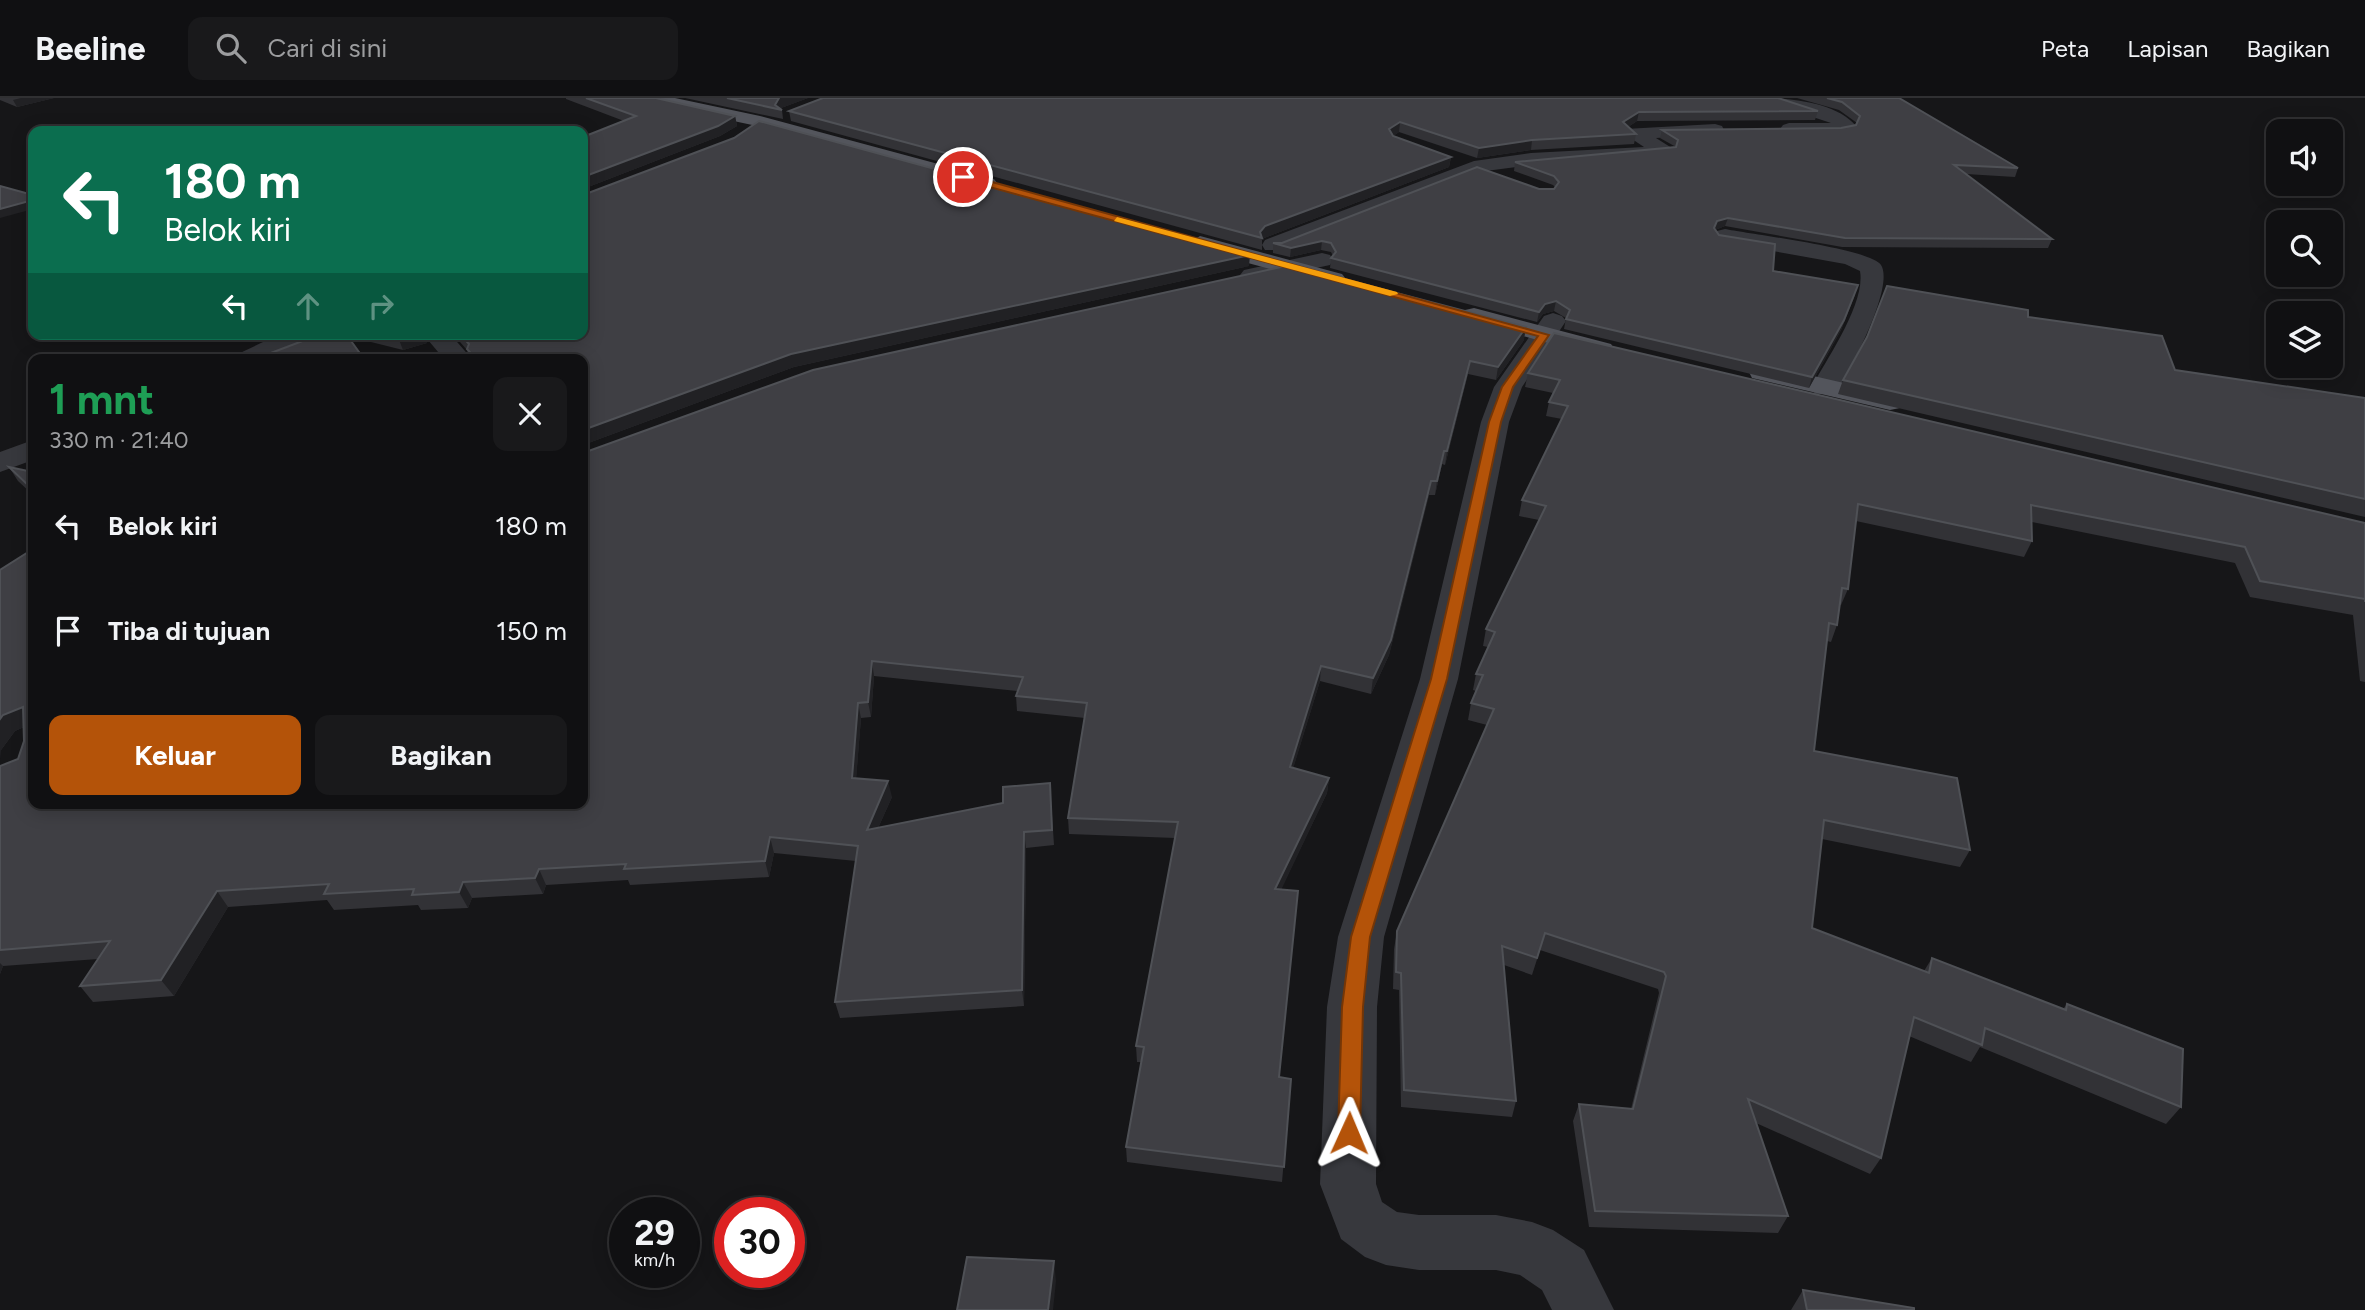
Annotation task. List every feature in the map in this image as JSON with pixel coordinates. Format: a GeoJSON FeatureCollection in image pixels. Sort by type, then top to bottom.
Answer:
{"type":"FeatureCollection","features":[{"type":"Feature","properties":{"kind":"main road"},"geometry":{"type":"LineString","coordinates":[[659,100],[750,128],[1007,182],[793,112],[717,98]]}},
{"type":"Feature","properties":{"kind":"main road"},"geometry":{"type":"LineString","coordinates":[[1180,229],[1273,245],[1322,260],[1358,277],[1289,267],[1180,229]]}},
{"type":"Feature","properties":{"kind":"main road"},"geometry":{"type":"LineString","coordinates":[[1453,302],[1629,348]]}},
{"type":"Feature","properties":{"kind":"main road"},"geometry":{"type":"LineString","coordinates":[[1741,375],[1825,388],[1913,415],[1741,375]]}},
{"type":"Feature","properties":{"kind":"street"},"geometry":{"type":"LineString","coordinates":[[1772,129],[1839,128],[1847,125],[1836,118],[1773,98]]}},
{"type":"Feature","properties":{"kind":"street"},"geometry":{"type":"LineString","coordinates":[[1273,245],[1474,167],[1531,159],[1665,150],[1632,133],[1637,130],[1731,129]]}},
{"type":"Feature","properties":{"kind":"street"},"geometry":{"type":"LineString","coordinates":[[1450,158],[1511,180]]}},
{"type":"Feature","properties":{"kind":"street"},"geometry":{"type":"LineString","coordinates":[[1725,236],[1851,258],[1871,267],[1875,274],[1871,291],[1825,388]]}},
{"type":"Feature","properties":{"kind":"street"},"geometry":{"type":"LineString","coordinates":[[1223,282],[1322,260]]}},
{"type":"Feature","properties":{"kind":"street"},"geometry":{"type":"LineString","coordinates":[[1548,328],[1508,387],[1495,422],[1439,679],[1361,937],[1352,1007],[1348,1184],[1350,1202],[1362,1226],[1377,1240],[1402,1249],[1528,1248],[1551,1259],[1569,1279],[1584,1310]]}},
{"type":"Feature","properties":{"kind":"street"},"geometry":{"type":"LineString","coordinates":[[259,354],[289,340]]}},
{"type":"Feature","properties":{"kind":"street"},"geometry":{"type":"LineString","coordinates":[[442,340],[454,354]]}},
{"type":"Feature","properties":{"kind":"street"},"geometry":{"type":"LineString","coordinates":[[0,463],[28,451]]}},
{"type":"Feature","properties":{"kind":"building"},"geometry":{"type":"Polygon","coordinates":[[[586,98],[656,98],[735,116],[718,126],[588,175],[588,135],[636,116],[586,98]]]}},
{"type":"Feature","properties":{"kind":"building"},"geometry":{"type":"Polygon","coordinates":[[[727,98],[779,98],[775,105],[782,110],[727,98]]]}},
{"type":"Feature","properties":{"kind":"building"},"geometry":{"type":"Polygon","coordinates":[[[823,98],[1778,98],[1818,111],[1639,112],[1623,122],[1636,134],[1532,140],[1479,148],[1400,122],[1389,129],[1393,136],[1451,157],[1265,226],[1260,232],[1262,238],[789,111],[823,98]]]}},
{"type":"Feature","properties":{"kind":"building"},"geometry":{"type":"Polygon","coordinates":[[[1827,98],[1899,98],[2018,168],[1954,165],[2052,239],[1845,238],[1728,218],[1717,221],[1714,228],[1719,235],[1775,244],[1773,271],[1858,285],[1844,320],[1812,377],[1566,319],[1570,310],[1556,301],[1545,304],[1539,312],[1331,258],[1336,252],[1331,243],[1322,241],[1291,248],[1273,243],[1282,243],[1477,167],[1539,189],[1554,189],[1559,182],[1554,176],[1515,162],[1676,147],[1678,140],[1662,130],[1841,128],[1856,125],[1860,116],[1842,102],[1827,98]]]}},
{"type":"Feature","properties":{"kind":"building"},"geometry":{"type":"Polygon","coordinates":[[[759,121],[1250,255],[791,354],[588,428],[588,354],[472,354],[467,349],[469,344],[465,340],[588,340],[588,193],[734,138],[759,121]]]}},
{"type":"Feature","properties":{"kind":"building"},"geometry":{"type":"Polygon","coordinates":[[[0,186],[28,194],[28,201],[0,209],[0,186]]]}},
{"type":"Feature","properties":{"kind":"building"},"geometry":{"type":"Polygon","coordinates":[[[1290,265],[1526,327],[1498,367],[1470,361],[1447,451],[1444,451],[1437,481],[1431,481],[1391,640],[1373,678],[1321,666],[1290,767],[1329,778],[1275,889],[1298,891],[1279,1077],[1291,1079],[1284,1167],[1126,1147],[1144,1047],[1136,1046],[1178,822],[1068,818],[1087,703],[1016,696],[1023,677],[872,661],[868,702],[858,703],[852,778],[888,781],[867,830],[1003,803],[1003,787],[1050,783],[1052,830],[1024,832],[1022,990],[835,1002],[858,846],[770,837],[765,861],[624,869],[626,864],[539,869],[535,878],[463,882],[459,892],[412,895],[414,889],[324,894],[329,884],[217,891],[161,980],[80,986],[110,941],[0,950],[0,766],[18,759],[24,741],[23,707],[3,715],[0,719],[0,570],[28,552],[28,809],[588,809],[588,451],[813,370],[1290,265]]]}},
{"type":"Feature","properties":{"kind":"building"},"geometry":{"type":"Polygon","coordinates":[[[1887,286],[2028,310],[2028,317],[2162,336],[2175,370],[2365,398],[2365,499],[1843,380],[1867,337],[1887,286]]]}},
{"type":"Feature","properties":{"kind":"building"},"geometry":{"type":"Polygon","coordinates":[[[1554,333],[2365,523],[2365,599],[2260,581],[2245,547],[2031,505],[2032,541],[1858,504],[1848,589],[1842,588],[1837,625],[1829,623],[1814,751],[1957,778],[1970,850],[1824,820],[1812,928],[1929,973],[1932,958],[2066,1010],[2067,1004],[2183,1049],[2181,1107],[1985,1028],[1982,1045],[1914,1017],[1881,1158],[1748,1099],[1788,1216],[1595,1211],[1579,1104],[1633,1109],[1666,976],[1664,972],[1545,933],[1537,958],[1502,946],[1516,1101],[1404,1090],[1401,973],[1396,972],[1397,931],[1494,709],[1471,703],[1483,675],[1476,674],[1495,632],[1486,629],[1546,506],[1522,500],[1568,406],[1549,402],[1560,380],[1528,373],[1554,333]]]}},
{"type":"Feature","properties":{"kind":"building"},"geometry":{"type":"Polygon","coordinates":[[[305,340],[350,340],[360,354],[268,354],[305,340]]]}},
{"type":"Feature","properties":{"kind":"building"},"geometry":{"type":"Polygon","coordinates":[[[9,467],[28,471],[28,485],[9,467]]]}},
{"type":"Feature","properties":{"kind":"building"},"geometry":{"type":"Polygon","coordinates":[[[967,1257],[1054,1261],[1048,1310],[957,1310],[967,1257]]]}},
{"type":"Feature","properties":{"kind":"building"},"geometry":{"type":"Polygon","coordinates":[[[1803,1290],[1914,1308],[1914,1310],[1807,1310],[1803,1290]]]}},
{"type":"Feature","properties":{"kind":"slow traffic"},"geometry":{"type":"LineString","coordinates":[[1117,220],[1393,294]]}},
{"type":"Feature","properties":{"kind":"route"},"geometry":{"type":"LineString","coordinates":[[963,177],[1544,335],[1508,387],[1495,422],[1439,679],[1378,873],[1361,937],[1352,1007],[1349,1133]]}}]}
